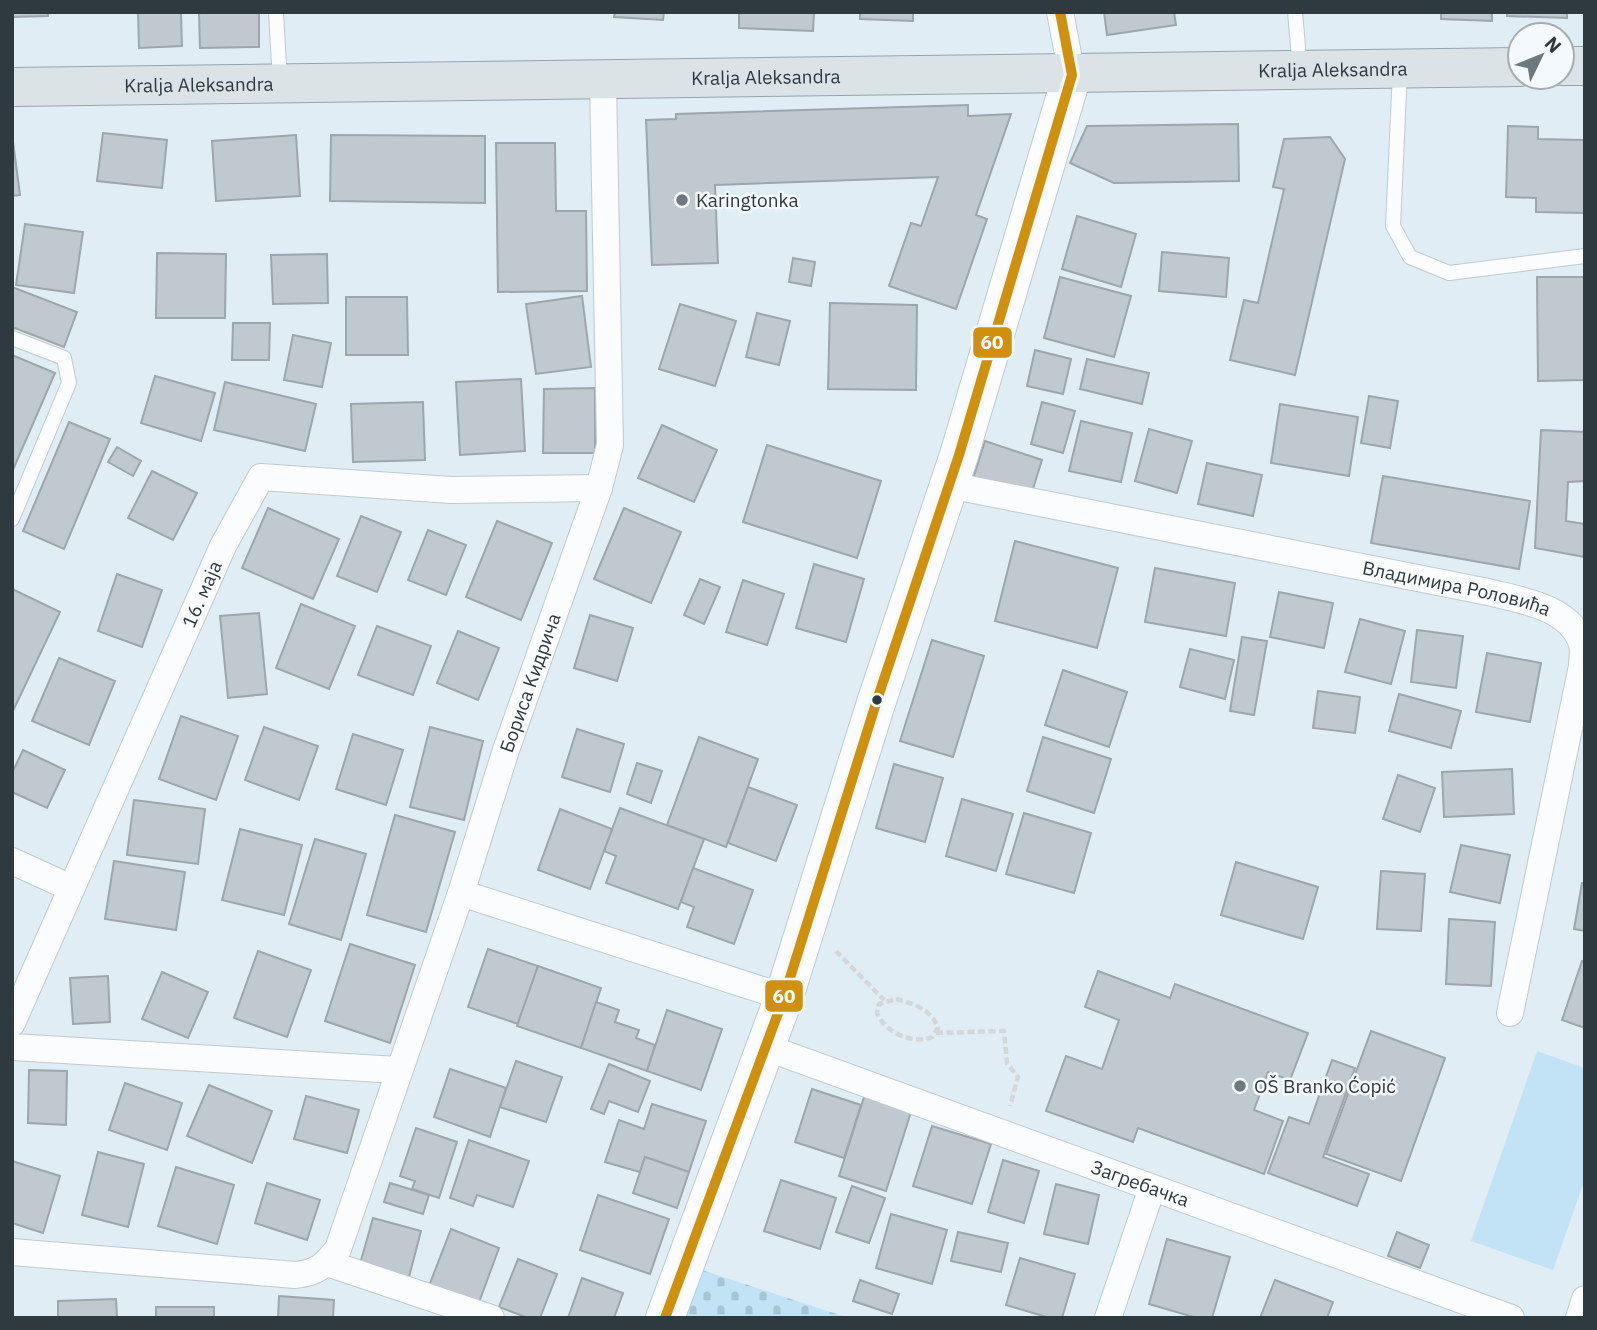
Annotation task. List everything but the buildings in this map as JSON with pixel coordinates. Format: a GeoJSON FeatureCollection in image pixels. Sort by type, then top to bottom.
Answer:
{"type":"FeatureCollection","features":[{"type":"Feature","properties":{"kind":"main road","name":"Kralja Aleksandra"},"geometry":{"type":"LineString","coordinates":[[12,87],[1506,67]]}},
{"type":"Feature","properties":{"kind":"street"},"geometry":{"type":"LineString","coordinates":[[665,1318],[768,1048],[877,700],[949,485],[1072,75],[1060,12]]}},
{"type":"Feature","properties":{"kind":"street","name":"Бориса Kидрича"},"geometry":{"type":"LineString","coordinates":[[327,1263],[338,1249],[461,893],[506,750],[599,488],[610,446],[612,403],[603,81]]}},
{"type":"Feature","properties":{"kind":"street","name":"16. маја"},"geometry":{"type":"LineString","coordinates":[[12,1023],[223,546],[261,477],[451,490],[599,488]]}},
{"type":"Feature","properties":{"kind":"street","name":"Владимира Роловића"},"geometry":{"type":"LineString","coordinates":[[949,485],[1488,592],[1543,606],[1561,617],[1582,644],[1582,666],[1510,1013]]}},
{"type":"Feature","properties":{"kind":"street"},"geometry":{"type":"LineString","coordinates":[[12,861],[71,888]]}},
{"type":"Feature","properties":{"kind":"street"},"geometry":{"type":"LineString","coordinates":[[461,893],[785,997]]}},
{"type":"Feature","properties":{"kind":"street"},"geometry":{"type":"LineString","coordinates":[[12,1047],[398,1070]]}},
{"type":"Feature","properties":{"kind":"street","name":"Загребачка"},"geometry":{"type":"LineString","coordinates":[[768,1048],[1499,1316]]}},
{"type":"Feature","properties":{"kind":"street"},"geometry":{"type":"LineString","coordinates":[[1108,1318],[1152,1188]]}},
{"type":"Feature","properties":{"kind":"street"},"geometry":{"type":"LineString","coordinates":[[12,1251],[295,1275],[313,1273],[327,1263],[491,1318]]}},
{"type":"Feature","properties":{"kind":"street"},"geometry":{"type":"LineString","coordinates":[[1579,1318],[1585,1299]]}},
{"type":"Feature","properties":{"kind":"lane"},"geometry":{"type":"LineString","coordinates":[[276,12],[281,83]]}},
{"type":"Feature","properties":{"kind":"lane"},"geometry":{"type":"LineString","coordinates":[[1295,12],[1300,70]]}},
{"type":"Feature","properties":{"kind":"lane"},"geometry":{"type":"LineString","coordinates":[[1400,69],[1393,226],[1410,257],[1449,273],[1585,256]]}},
{"type":"Feature","properties":{"kind":"lane"},"geometry":{"type":"LineString","coordinates":[[12,338],[64,358],[69,383],[12,519]]}},
{"type":"Feature","properties":{"kind":"path"},"geometry":{"type":"LineString","coordinates":[[809,923],[884,1000]]}},
{"type":"Feature","properties":{"kind":"path"},"geometry":{"type":"LineString","coordinates":[[884,1000],[896,999],[918,1006],[937,1024],[936,1033]]}},
{"type":"Feature","properties":{"kind":"path"},"geometry":{"type":"LineString","coordinates":[[884,1000],[877,1010],[878,1018],[895,1032],[921,1041],[936,1033],[1004,1031],[1007,1063],[1018,1077],[1018,1084]]}},
{"type":"Feature","properties":{"kind":"green space"},"geometry":{"type":"Polygon","coordinates":[[[1537,1051],[1585,1068],[1585,1179],[1553,1270],[1471,1241],[1537,1051]]]}},
{"type":"Feature","properties":{"kind":"green space"},"geometry":{"type":"Polygon","coordinates":[[[702,1270],[849,1318],[685,1318],[702,1270]]]}},
{"type":"Feature","properties":{"kind":"transit line","name":"60"},"geometry":{"type":"LineString","coordinates":[[665,1318],[784,997],[877,700],[959,455],[1072,75],[1060,12]]}},
{"type":"Feature","properties":{"kind":"place","name":"Karingtonka"},"geometry":{"type":"Point","coordinates":[682,200]}},
{"type":"Feature","properties":{"kind":"place","name":"OŠ Branko Ćopić"},"geometry":{"type":"Point","coordinates":[1240,1086]}}]}
